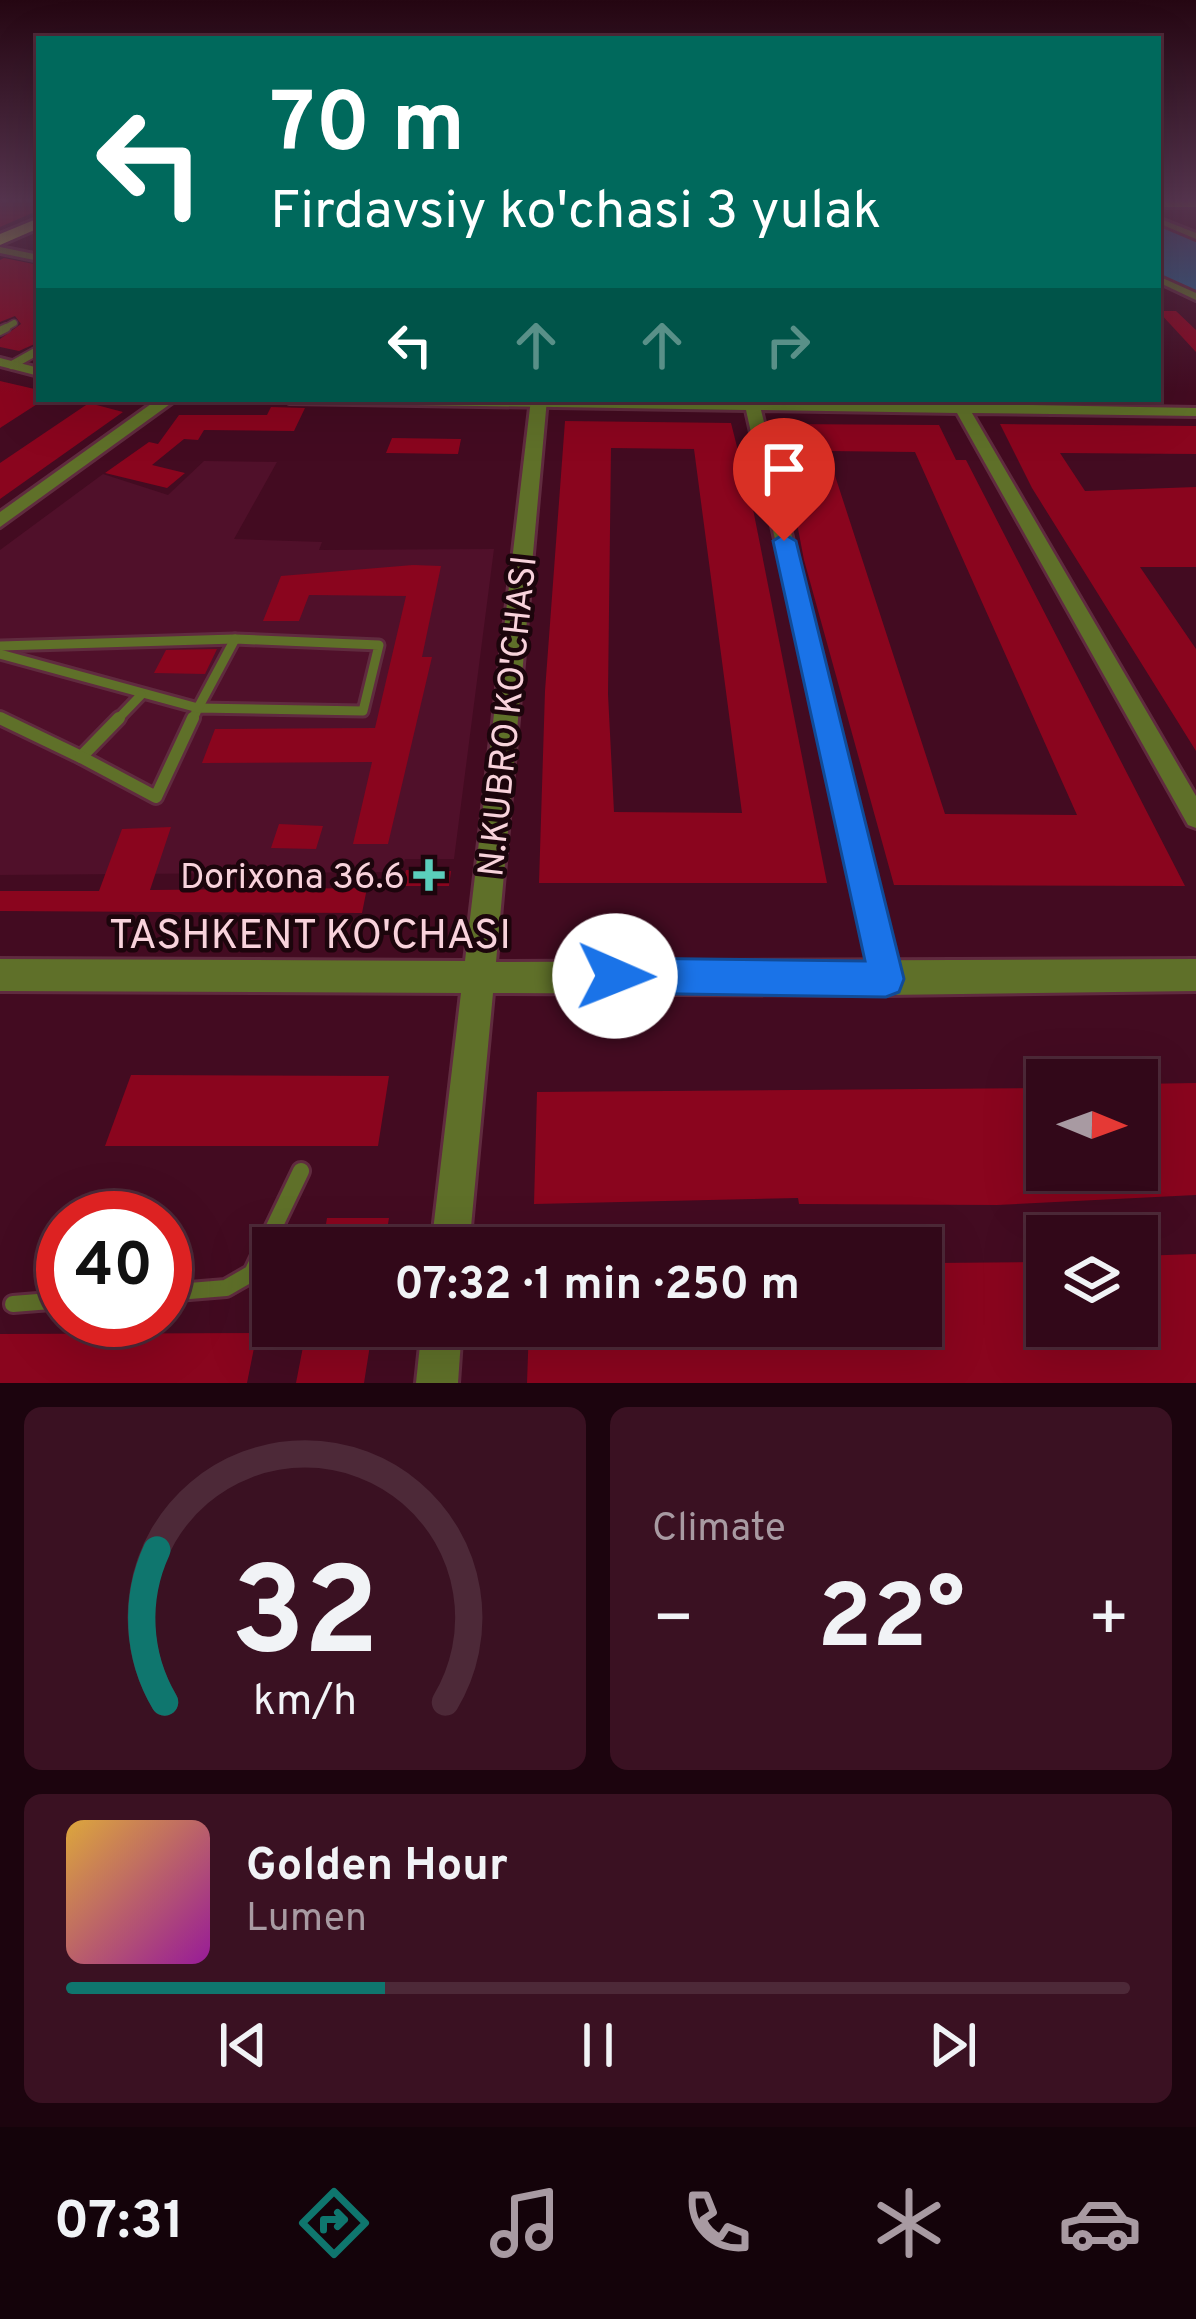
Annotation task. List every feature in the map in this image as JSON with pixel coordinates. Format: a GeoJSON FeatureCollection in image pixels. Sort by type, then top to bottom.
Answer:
{"type":"FeatureCollection","features":[{"type":"Feature","properties":{"kind":"street"},"geometry":{"type":"LineString","coordinates":[[1161,280],[1196,297]]}},
{"type":"Feature","properties":{"kind":"street"},"geometry":{"type":"LineString","coordinates":[[6,364],[36,371]]}},
{"type":"Feature","properties":{"kind":"street"},"geometry":{"type":"LineString","coordinates":[[0,521],[165,402]]}},
{"type":"Feature","properties":{"kind":"street"},"geometry":{"type":"LineString","coordinates":[[538,402],[1196,412]]}},
{"type":"Feature","properties":{"kind":"street","name":"N.KUBRO KO'CHASI"},"geometry":{"type":"LineString","coordinates":[[452,1227],[538,402]]}},
{"type":"Feature","properties":{"kind":"street"},"geometry":{"type":"LineString","coordinates":[[753,404],[886,979]]}},
{"type":"Feature","properties":{"kind":"street"},"geometry":{"type":"LineString","coordinates":[[960,405],[1196,818]]}},
{"type":"Feature","properties":{"kind":"street","name":"TASHKENT KO'CHASI"},"geometry":{"type":"LineString","coordinates":[[0,975],[886,979],[1196,975]]}},
{"type":"Feature","properties":{"kind":"street"},"geometry":{"type":"LineString","coordinates":[[437,1383],[440,1347]]}},
{"type":"Feature","properties":{"kind":"lane"},"geometry":{"type":"LineString","coordinates":[[0,331],[14,323]]}},
{"type":"Feature","properties":{"kind":"lane"},"geometry":{"type":"LineString","coordinates":[[6,364],[36,351]]}},
{"type":"Feature","properties":{"kind":"lane"},"geometry":{"type":"LineString","coordinates":[[235,639],[380,645],[362,711],[199,708],[141,695],[0,650],[235,639]]}},
{"type":"Feature","properties":{"kind":"lane"},"geometry":{"type":"LineString","coordinates":[[0,718],[156,797],[235,639]]}},
{"type":"Feature","properties":{"kind":"lane"},"geometry":{"type":"LineString","coordinates":[[81,758],[141,695]]}},
{"type":"Feature","properties":{"kind":"lane"},"geometry":{"type":"LineString","coordinates":[[192,1291],[226,1288],[252,1273],[301,1172]]}},
{"type":"Feature","properties":{"kind":"lane"},"geometry":{"type":"LineString","coordinates":[[13,1304],[36,1302]]}},
{"type":"Feature","properties":{"kind":"shaded area"},"geometry":{"type":"Polygon","coordinates":[[[204,461],[277,462],[234,539],[322,542],[319,550],[494,549],[454,859],[405,859],[401,872],[0,875],[0,550],[103,474],[168,495],[204,461]]]}},
{"type":"Feature","properties":{"kind":"water"},"geometry":{"type":"Polygon","coordinates":[[[1161,264],[1196,264],[1196,292],[1161,275],[1161,264]]]}},
{"type":"Feature","properties":{"kind":"building"},"geometry":{"type":"Polygon","coordinates":[[[0,264],[36,264],[36,343],[19,351],[0,347],[0,339],[21,324],[15,316],[0,322],[0,264]]]}},
{"type":"Feature","properties":{"kind":"building"},"geometry":{"type":"Polygon","coordinates":[[[1161,311],[1176,311],[1196,330],[1196,352],[1161,311]]]}},
{"type":"Feature","properties":{"kind":"building"},"geometry":{"type":"Polygon","coordinates":[[[0,381],[36,389],[36,402],[40,402],[0,428],[0,381]]]}},
{"type":"Feature","properties":{"kind":"building"},"geometry":{"type":"Polygon","coordinates":[[[89,403],[123,412],[0,499],[0,463],[89,403]]]}},
{"type":"Feature","properties":{"kind":"building"},"geometry":{"type":"Polygon","coordinates":[[[271,407],[305,408],[294,431],[204,430],[198,440],[184,439],[152,465],[185,473],[167,488],[105,473],[149,442],[158,444],[179,415],[267,415],[271,407]]]}},
{"type":"Feature","properties":{"kind":"building"},"geometry":{"type":"Polygon","coordinates":[[[565,421],[731,423],[754,514],[827,883],[539,883],[545,691],[565,421]],[[611,448],[608,694],[614,812],[742,813],[694,449],[611,448]]]}},
{"type":"Feature","properties":{"kind":"building"},"geometry":{"type":"Polygon","coordinates":[[[778,424],[939,425],[956,460],[966,460],[1185,886],[894,885],[804,560],[778,424]],[[827,451],[945,814],[1077,815],[915,452],[827,451]]]}},
{"type":"Feature","properties":{"kind":"building"},"geometry":{"type":"Polygon","coordinates":[[[1000,424],[1196,426],[1196,454],[1060,453],[1085,491],[1196,487],[1196,567],[1140,567],[1196,649],[1196,751],[1032,488],[1000,424]]]}},
{"type":"Feature","properties":{"kind":"building"},"geometry":{"type":"Polygon","coordinates":[[[392,438],[461,439],[458,454],[386,453],[392,438]]]}},
{"type":"Feature","properties":{"kind":"building"},"geometry":{"type":"Polygon","coordinates":[[[441,566],[422,657],[432,657],[388,844],[353,844],[372,762],[202,763],[215,729],[375,728],[406,596],[309,595],[299,621],[263,621],[281,576],[441,566]]]}},
{"type":"Feature","properties":{"kind":"building"},"geometry":{"type":"Polygon","coordinates":[[[217,649],[205,674],[154,673],[166,650],[217,649]]]}},
{"type":"Feature","properties":{"kind":"building"},"geometry":{"type":"Polygon","coordinates":[[[279,824],[323,826],[316,849],[271,848],[279,824]]]}},
{"type":"Feature","properties":{"kind":"building"},"geometry":{"type":"Polygon","coordinates":[[[171,827],[150,890],[367,888],[362,913],[0,911],[0,891],[99,891],[122,829],[171,827]]]}},
{"type":"Feature","properties":{"kind":"building"},"geometry":{"type":"Polygon","coordinates":[[[406,870],[451,871],[449,886],[403,886],[406,870]]]}},
{"type":"Feature","properties":{"kind":"building"},"geometry":{"type":"Polygon","coordinates":[[[131,1075],[389,1076],[378,1146],[105,1146],[131,1075]]]}},
{"type":"Feature","properties":{"kind":"building"},"geometry":{"type":"Polygon","coordinates":[[[1196,1083],[1196,1195],[997,1205],[799,1204],[798,1198],[534,1204],[537,1092],[1026,1088],[1026,1191],[1158,1191],[1158,1084],[1196,1083]]]}},
{"type":"Feature","properties":{"kind":"building"},"geometry":{"type":"Polygon","coordinates":[[[327,1218],[389,1218],[388,1227],[326,1227],[327,1218]]]}},
{"type":"Feature","properties":{"kind":"building"},"geometry":{"type":"Polygon","coordinates":[[[1196,1254],[1196,1383],[527,1383],[528,1347],[942,1347],[942,1263],[1026,1262],[1026,1347],[1158,1347],[1158,1255],[1196,1254]]]}},
{"type":"Feature","properties":{"kind":"building"},"geometry":{"type":"Polygon","coordinates":[[[192,1333],[252,1333],[247,1383],[0,1383],[0,1334],[36,1334],[36,1347],[192,1347],[192,1333]]]}},
{"type":"Feature","properties":{"kind":"building"},"geometry":{"type":"Polygon","coordinates":[[[303,1347],[370,1347],[364,1383],[296,1383],[303,1347]]]}},
{"type":"Feature","properties":{"kind":"place","name":"Dorixona 36.6"},"geometry":{"type":"Point","coordinates":[429,875]}},
{"type":"Feature","properties":{"kind":"route"},"geometry":{"type":"LineString","coordinates":[[615,976],[886,979],[784,541]]}}]}
